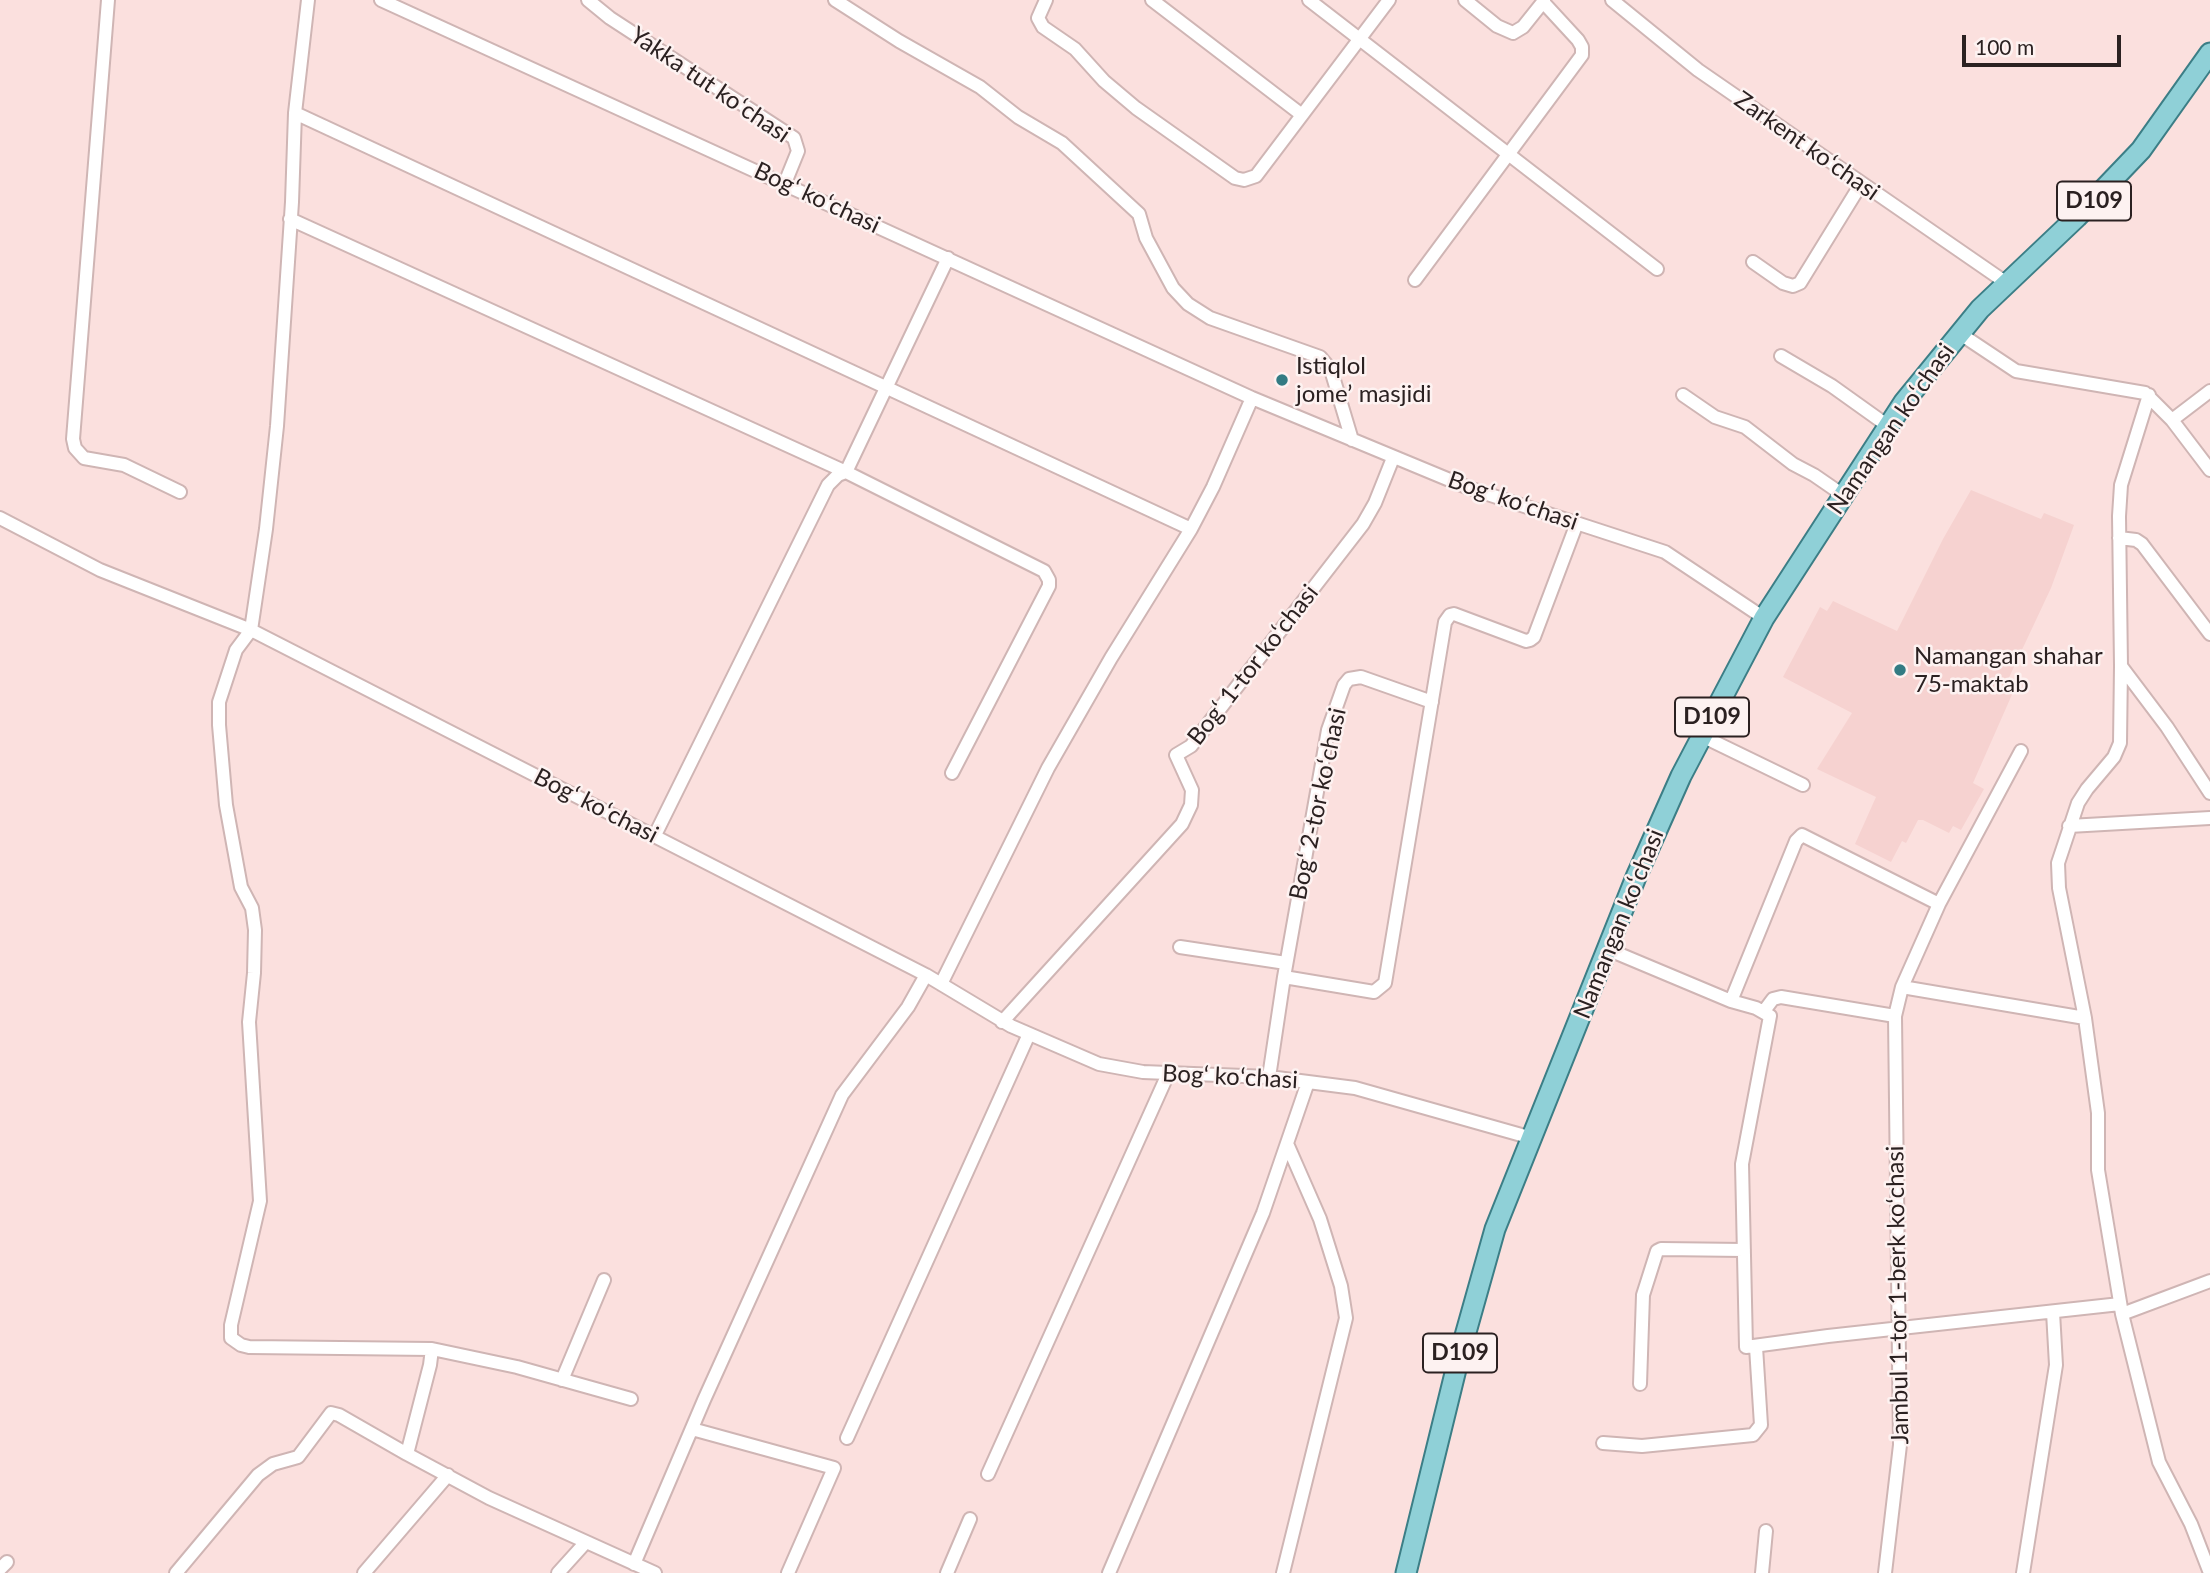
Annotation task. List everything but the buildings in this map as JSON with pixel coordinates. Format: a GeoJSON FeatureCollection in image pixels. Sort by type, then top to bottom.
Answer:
{"type":"FeatureCollection","features":[{"type":"Feature","properties":{"kind":"main road","name":"D109"},"geometry":{"type":"LineString","coordinates":[[1959,333],[1980,309],[2104,191],[2141,150],[2210,53]]}},
{"type":"Feature","properties":{"kind":"main road","name":"Namangan koʻchasi"},"geometry":{"type":"LineString","coordinates":[[1406,1573],[1459,1357],[1495,1228],[1675,789],[1764,618],[1888,426],[1959,333]]}},
{"type":"Feature","properties":{"kind":"street"},"geometry":{"type":"LineString","coordinates":[[108,0],[73,439],[75,448],[84,458],[124,465],[180,492]]}},
{"type":"Feature","properties":{"kind":"street"},"geometry":{"type":"LineString","coordinates":[[308,0],[295,113],[277,426],[266,529],[251,630],[236,650],[219,702],[226,805],[238,876],[252,908],[255,930],[249,1022],[260,1202],[231,1338],[248,1347],[432,1349],[517,1367],[631,1399]]}},
{"type":"Feature","properties":{"kind":"street","name":"Bogʻ koʻchasi"},"geometry":{"type":"LineString","coordinates":[[381,0],[1252,398],[1469,488],[1665,552],[1764,618]]}},
{"type":"Feature","properties":{"kind":"street","name":"Yakka tut koʻchasi"},"geometry":{"type":"LineString","coordinates":[[588,0],[610,18],[794,138],[798,151],[785,183]]}},
{"type":"Feature","properties":{"kind":"street"},"geometry":{"type":"LineString","coordinates":[[1046,0],[1038,18],[1042,27],[1075,49],[1104,81],[1136,108],[1235,178],[1244,180],[1256,176],[1389,0]]}},
{"type":"Feature","properties":{"kind":"street"},"geometry":{"type":"LineString","coordinates":[[1152,0],[1302,114]]}},
{"type":"Feature","properties":{"kind":"street"},"geometry":{"type":"LineString","coordinates":[[1309,0],[1657,269]]}},
{"type":"Feature","properties":{"kind":"street"},"geometry":{"type":"LineString","coordinates":[[1415,280],[1582,55],[1578,40],[1544,1],[1523,27],[1513,33],[1497,26],[1465,0]]}},
{"type":"Feature","properties":{"kind":"street","name":"Zarkent koʻchasi"},"geometry":{"type":"LineString","coordinates":[[1612,0],[1698,70],[2008,284]]}},
{"type":"Feature","properties":{"kind":"street"},"geometry":{"type":"LineString","coordinates":[[843,2],[899,41],[980,87],[1018,117],[1062,143],[1139,214],[1146,238],[1173,288],[1188,304],[1210,318],[1320,357],[1331,370],[1352,440]]}},
{"type":"Feature","properties":{"kind":"street"},"geometry":{"type":"LineString","coordinates":[[295,113],[1191,529]]}},
{"type":"Feature","properties":{"kind":"street"},"geometry":{"type":"LineString","coordinates":[[1753,262],[1789,286],[1800,283],[1861,184]]}},
{"type":"Feature","properties":{"kind":"street"},"geometry":{"type":"LineString","coordinates":[[290,219],[846,472],[1044,571],[1049,586],[952,773]]}},
{"type":"Feature","properties":{"kind":"street"},"geometry":{"type":"LineString","coordinates":[[655,835],[828,485],[838,475],[846,472],[948,258]]}},
{"type":"Feature","properties":{"kind":"street"},"geometry":{"type":"LineString","coordinates":[[1959,333],[2016,371],[2149,395],[2210,470]]}},
{"type":"Feature","properties":{"kind":"street"},"geometry":{"type":"LineString","coordinates":[[1781,356],[1832,386],[1888,426]]}},
{"type":"Feature","properties":{"kind":"street"},"geometry":{"type":"LineString","coordinates":[[2172,420],[2210,391]]}},
{"type":"Feature","properties":{"kind":"street"},"geometry":{"type":"LineString","coordinates":[[1683,395],[1715,417],[1745,427],[1793,464],[1843,495]]}},
{"type":"Feature","properties":{"kind":"street"},"geometry":{"type":"LineString","coordinates":[[2149,395],[2121,485],[2120,743],[2114,758],[2081,796],[2058,863],[2059,888],[2085,1018],[2098,1112],[2098,1170],[2121,1309],[2159,1462],[2192,1524],[2210,1573]]}},
{"type":"Feature","properties":{"kind":"street"},"geometry":{"type":"LineString","coordinates":[[941,984],[1048,768],[1111,658],[1191,529],[1213,487],[1252,398]]}},
{"type":"Feature","properties":{"kind":"street","name":"Bogʻ 1-tor koʻchasi"},"geometry":{"type":"LineString","coordinates":[[1002,1022],[1182,824],[1191,805],[1192,790],[1176,755],[1191,746],[1363,524],[1375,503],[1393,458]]}},
{"type":"Feature","properties":{"kind":"street","name":"Bogʻ koʻchasi"},"geometry":{"type":"LineString","coordinates":[[0,518],[100,570],[251,630],[926,975],[1002,1022],[1099,1064],[1143,1072],[1269,1077],[1355,1088],[1532,1139]]}},
{"type":"Feature","properties":{"kind":"street"},"geometry":{"type":"LineString","coordinates":[[1284,977],[1374,992],[1385,983],[1447,618],[1454,614],[1530,640],[1534,637],[1577,523]]}},
{"type":"Feature","properties":{"kind":"street"},"geometry":{"type":"LineString","coordinates":[[2119,538],[2136,540],[2142,544],[2210,634]]}},
{"type":"Feature","properties":{"kind":"street"},"geometry":{"type":"LineString","coordinates":[[2121,666],[2167,727],[2210,793]]}},
{"type":"Feature","properties":{"kind":"street","name":"Bogʻ 2-tor koʻchasi"},"geometry":{"type":"LineString","coordinates":[[1269,1077],[1286,963],[1328,730],[1344,685],[1349,679],[1361,677],[1432,702]]}},
{"type":"Feature","properties":{"kind":"street"},"geometry":{"type":"LineString","coordinates":[[1702,736],[1802,785]]}},
{"type":"Feature","properties":{"kind":"street"},"geometry":{"type":"LineString","coordinates":[[2021,751],[1939,904],[1902,988],[2085,1018]]}},
{"type":"Feature","properties":{"kind":"street"},"geometry":{"type":"LineString","coordinates":[[2069,826],[2210,818]]}},
{"type":"Feature","properties":{"kind":"street"},"geometry":{"type":"LineString","coordinates":[[1731,1001],[1797,841],[1802,835],[1939,904]]}},
{"type":"Feature","properties":{"kind":"street"},"geometry":{"type":"LineString","coordinates":[[1180,947],[1286,963]]}},
{"type":"Feature","properties":{"kind":"street"},"geometry":{"type":"LineString","coordinates":[[1608,948],[1731,1001],[1764,1011],[1770,1016],[1742,1164],[1746,1346],[2053,1312],[2121,1309],[2210,1281]]}},
{"type":"Feature","properties":{"kind":"street"},"geometry":{"type":"LineString","coordinates":[[634,1563],[842,1095],[908,1007],[926,975]]}},
{"type":"Feature","properties":{"kind":"street","name":"Jambul 1-tor 1-berk koʻchasi"},"geometry":{"type":"LineString","coordinates":[[1885,1573],[1900,1445],[1895,1016],[1902,988]]}},
{"type":"Feature","properties":{"kind":"street"},"geometry":{"type":"LineString","coordinates":[[1764,1011],[1773,999],[1781,997],[1895,1016]]}},
{"type":"Feature","properties":{"kind":"street"},"geometry":{"type":"LineString","coordinates":[[847,1438],[1029,1034]]}},
{"type":"Feature","properties":{"kind":"street"},"geometry":{"type":"LineString","coordinates":[[988,1474],[1168,1074]]}},
{"type":"Feature","properties":{"kind":"street"},"geometry":{"type":"LineString","coordinates":[[1109,1573],[1258,1226],[1308,1082]]}},
{"type":"Feature","properties":{"kind":"street"},"geometry":{"type":"LineString","coordinates":[[1283,1573],[1346,1318],[1341,1286],[1320,1219],[1288,1146]]}},
{"type":"Feature","properties":{"kind":"street"},"geometry":{"type":"LineString","coordinates":[[1640,1384],[1643,1295],[1657,1251],[1744,1250]]}},
{"type":"Feature","properties":{"kind":"street"},"geometry":{"type":"LineString","coordinates":[[562,1380],[604,1280]]}},
{"type":"Feature","properties":{"kind":"street"},"geometry":{"type":"LineString","coordinates":[[2023,1573],[2056,1365],[2053,1312]]}},
{"type":"Feature","properties":{"kind":"street"},"geometry":{"type":"LineString","coordinates":[[1603,1443],[1642,1446],[1754,1435],[1761,1425],[1756,1347]]}},
{"type":"Feature","properties":{"kind":"street"},"geometry":{"type":"LineString","coordinates":[[407,1454],[432,1349]]}},
{"type":"Feature","properties":{"kind":"street"},"geometry":{"type":"LineString","coordinates":[[176,1573],[258,1475],[273,1464],[298,1457],[331,1413],[489,1498],[655,1573]]}},
{"type":"Feature","properties":{"kind":"street"},"geometry":{"type":"LineString","coordinates":[[692,1429],[834,1468],[788,1573]]}},
{"type":"Feature","properties":{"kind":"street"},"geometry":{"type":"LineString","coordinates":[[364,1573],[448,1475]]}},
{"type":"Feature","properties":{"kind":"street"},"geometry":{"type":"LineString","coordinates":[[947,1573],[970,1520]]}},
{"type":"Feature","properties":{"kind":"street"},"geometry":{"type":"LineString","coordinates":[[1762,1573],[1766,1531]]}},
{"type":"Feature","properties":{"kind":"street"},"geometry":{"type":"LineString","coordinates":[[558,1573],[586,1542]]}},
{"type":"Feature","properties":{"kind":"shaded area","name":"Namangan shahar 75-maktab"},"geometry":{"type":"Polygon","coordinates":[[[1971,490],[2041,519],[2044,513],[2074,525],[2051,588],[2005,686],[2014,690],[1973,783],[1984,789],[1961,830],[1953,826],[1949,833],[1918,820],[1906,843],[1902,841],[1891,862],[1855,844],[1876,797],[1817,769],[1852,713],[1783,677],[1820,607],[1827,611],[1833,601],[1897,631],[1971,490]]]}},
{"type":"Feature","properties":{"kind":"place","name":"Istiqlol jome’ masjidi"},"geometry":{"type":"Point","coordinates":[1282,380]}},
{"type":"Feature","properties":{"kind":"place","name":"Namangan shahar 75-maktab"},"geometry":{"type":"Point","coordinates":[1900,670]}}]}
